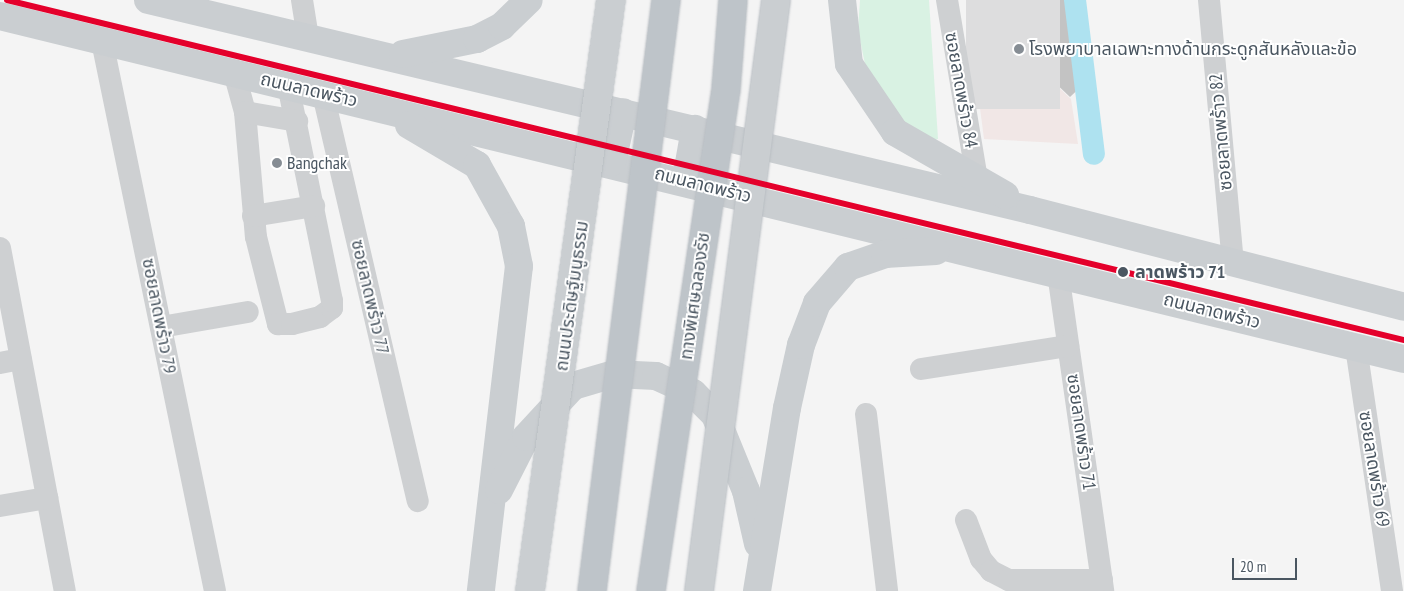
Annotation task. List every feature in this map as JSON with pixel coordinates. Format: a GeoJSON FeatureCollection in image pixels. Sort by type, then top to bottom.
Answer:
{"type":"FeatureCollection","features":[{"type":"Feature","properties":{"kind":"highway"},"geometry":{"type":"LineString","coordinates":[[592,591],[666,0]]}},
{"type":"Feature","properties":{"kind":"highway","name":"ทางพิเศษฉลองรัช"},"geometry":{"type":"LineString","coordinates":[[651,591],[726,90],[733,0]]}},
{"type":"Feature","properties":{"kind":"main road"},"geometry":{"type":"LineString","coordinates":[[148,0],[1030,210],[1404,307]]}},
{"type":"Feature","properties":{"kind":"main road"},"geometry":{"type":"LineString","coordinates":[[384,55],[430,51],[477,39],[502,26],[529,0]]}},
{"type":"Feature","properties":{"kind":"main road","name":"ถนนประดิษฐ์มนูธรรม"},"geometry":{"type":"LineString","coordinates":[[530,591],[611,0]]}},
{"type":"Feature","properties":{"kind":"main road"},"geometry":{"type":"LineString","coordinates":[[699,591],[776,0]]}},
{"type":"Feature","properties":{"kind":"main road"},"geometry":{"type":"LineString","coordinates":[[842,0],[849,64],[895,132],[1030,210]]}},
{"type":"Feature","properties":{"kind":"main road","name":"ถนนลาดพร้าว"},"geometry":{"type":"LineString","coordinates":[[0,16],[686,180],[1404,359]]}},
{"type":"Feature","properties":{"kind":"main road"},"geometry":{"type":"LineString","coordinates":[[360,102],[436,137],[477,165],[511,226],[518,266],[481,591]]}},
{"type":"Feature","properties":{"kind":"main road"},"geometry":{"type":"LineString","coordinates":[[612,162],[623,112]]}},
{"type":"Feature","properties":{"kind":"main road"},"geometry":{"type":"LineString","coordinates":[[686,180],[695,130]]}},
{"type":"Feature","properties":{"kind":"main road"},"geometry":{"type":"LineString","coordinates":[[757,591],[761,559],[800,345],[817,303],[832,282],[848,267],[885,254],[948,251],[1002,259]]}},
{"type":"Feature","properties":{"kind":"main road"},"geometry":{"type":"LineString","coordinates":[[490,507],[526,437],[573,386],[614,374],[656,376],[694,393],[715,415],[746,491],[761,559]]}},
{"type":"Feature","properties":{"kind":"street"},"geometry":{"type":"LineString","coordinates":[[302,0],[308,37]]}},
{"type":"Feature","properties":{"kind":"street","name":"ซอยลาดพร้าว 84"},"geometry":{"type":"LineString","coordinates":[[947,0],[977,179]]}},
{"type":"Feature","properties":{"kind":"street","name":"ซอยลาดพร้าว 82"},"geometry":{"type":"LineString","coordinates":[[1209,0],[1233,263]]}},
{"type":"Feature","properties":{"kind":"street","name":"ซอยลาดพร้าว 79"},"geometry":{"type":"LineString","coordinates":[[102,40],[215,591]]}},
{"type":"Feature","properties":{"kind":"street"},"geometry":{"type":"LineString","coordinates":[[234,72],[245,112],[253,216],[278,324],[292,324],[320,317],[332,308],[314,206],[288,85]]}},
{"type":"Feature","properties":{"kind":"street","name":"ซอยลาดพร้าว 77"},"geometry":{"type":"LineString","coordinates":[[323,94],[418,501]]}},
{"type":"Feature","properties":{"kind":"street"},"geometry":{"type":"LineString","coordinates":[[245,112],[297,121]]}},
{"type":"Feature","properties":{"kind":"street"},"geometry":{"type":"LineString","coordinates":[[253,216],[314,206]]}},
{"type":"Feature","properties":{"kind":"street"},"geometry":{"type":"LineString","coordinates":[[0,248],[11,361],[47,498],[65,591]]}},
{"type":"Feature","properties":{"kind":"street","name":"ซอยลาดพร้าว 71"},"geometry":{"type":"LineString","coordinates":[[1058,272],[1103,585]]}},
{"type":"Feature","properties":{"kind":"street"},"geometry":{"type":"LineString","coordinates":[[161,327],[248,312]]}},
{"type":"Feature","properties":{"kind":"street"},"geometry":{"type":"LineString","coordinates":[[921,369],[1068,346]]}},
{"type":"Feature","properties":{"kind":"street","name":"ซอยลาดพร้าว 69"},"geometry":{"type":"LineString","coordinates":[[1356,347],[1392,591]]}},
{"type":"Feature","properties":{"kind":"street"},"geometry":{"type":"LineString","coordinates":[[866,414],[887,591]]}},
{"type":"Feature","properties":{"kind":"street"},"geometry":{"type":"LineString","coordinates":[[0,506],[47,498]]}},
{"type":"Feature","properties":{"kind":"street"},"geometry":{"type":"LineString","coordinates":[[966,520],[981,559],[991,571],[1009,580],[1103,585]]}},
{"type":"Feature","properties":{"kind":"shaded area"},"geometry":{"type":"Polygon","coordinates":[[[966,0],[1071,99],[1078,144],[984,139],[966,0]]]}},
{"type":"Feature","properties":{"kind":"green space"},"geometry":{"type":"Polygon","coordinates":[[[860,0],[929,0],[938,139],[930,141],[913,131],[891,111],[866,69],[858,30],[860,0]]]}},
{"type":"Feature","properties":{"kind":"building","name":"โรงพยาบาลเฉพาะทางด้านกระดูกสันหลังและข้อ"},"geometry":{"type":"Polygon","coordinates":[[[966,0],[1060,0],[1060,109],[966,109],[966,0]]]}},
{"type":"Feature","properties":{"kind":"waterway"},"geometry":{"type":"LineString","coordinates":[[1075,0],[1094,154]]}},
{"type":"Feature","properties":{"kind":"transit line"},"geometry":{"type":"LineString","coordinates":[[7,0],[1404,340]]}},
{"type":"Feature","properties":{"kind":"place","name":"โรงพยาบาลเฉพาะทางด้านกระดูกสันหลังและข้อ"},"geometry":{"type":"Point","coordinates":[1019,49]}},
{"type":"Feature","properties":{"kind":"place","name":"Bangchak"},"geometry":{"type":"Point","coordinates":[277,163]}},
{"type":"Feature","properties":{"kind":"place","name":"ลาดพร้าว 71"},"geometry":{"type":"Point","coordinates":[1123,272]}}]}
